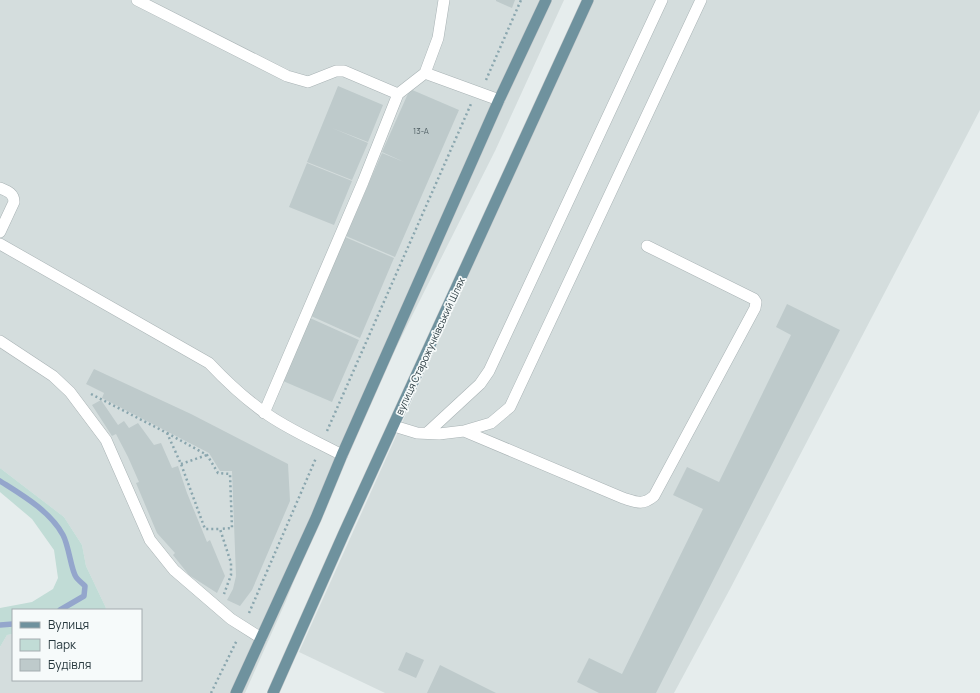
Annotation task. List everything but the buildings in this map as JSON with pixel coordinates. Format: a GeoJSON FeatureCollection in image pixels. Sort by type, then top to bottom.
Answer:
{"type":"FeatureCollection","features":[{"type":"Feature","properties":{"kind":"main road"},"geometry":{"type":"LineString","coordinates":[[236,693],[316,518],[342,455],[499,100],[546,0]]}},
{"type":"Feature","properties":{"kind":"main road","name":"вулиця Старожучківський Шлях"},"geometry":{"type":"LineString","coordinates":[[273,693],[291,650],[588,0]]}},
{"type":"Feature","properties":{"kind":"lane"},"geometry":{"type":"LineString","coordinates":[[137,0],[287,76],[308,82],[336,71],[344,71],[398,94]]}},
{"type":"Feature","properties":{"kind":"lane"},"geometry":{"type":"LineString","coordinates":[[264,413],[363,182],[398,94],[425,73],[438,38],[444,0]]}},
{"type":"Feature","properties":{"kind":"lane"},"geometry":{"type":"LineString","coordinates":[[426,433],[480,384],[488,371],[662,0]]}},
{"type":"Feature","properties":{"kind":"lane"},"geometry":{"type":"LineString","coordinates":[[394,426],[417,433],[438,434],[464,431],[492,423],[510,407],[701,0]]}},
{"type":"Feature","properties":{"kind":"lane"},"geometry":{"type":"LineString","coordinates":[[425,73],[499,100]]}},
{"type":"Feature","properties":{"kind":"lane"},"geometry":{"type":"LineString","coordinates":[[0,188],[11,193],[14,198],[14,202],[0,232]]}},
{"type":"Feature","properties":{"kind":"lane"},"geometry":{"type":"LineString","coordinates":[[0,244],[209,363],[227,382],[264,413],[342,455]]}},
{"type":"Feature","properties":{"kind":"lane"},"geometry":{"type":"LineString","coordinates":[[464,431],[623,498],[639,503],[648,501],[654,496],[755,308],[756,302],[754,299],[725,284],[647,246]]}},
{"type":"Feature","properties":{"kind":"lane"},"geometry":{"type":"LineString","coordinates":[[0,341],[53,376],[70,392],[106,440],[150,540],[174,570],[243,627],[261,638]]}},
{"type":"Feature","properties":{"kind":"path"},"geometry":{"type":"LineString","coordinates":[[485,83],[521,0]]}},
{"type":"Feature","properties":{"kind":"path"},"geometry":{"type":"LineString","coordinates":[[327,430],[469,107]]}},
{"type":"Feature","properties":{"kind":"path"},"geometry":{"type":"LineString","coordinates":[[88,393],[167,433],[207,454],[218,473],[230,474],[232,528],[206,529],[181,464],[167,433]]}},
{"type":"Feature","properties":{"kind":"path"},"geometry":{"type":"LineString","coordinates":[[181,464],[207,454]]}},
{"type":"Feature","properties":{"kind":"path"},"geometry":{"type":"LineString","coordinates":[[211,693],[243,627],[315,459]]}},
{"type":"Feature","properties":{"kind":"path"},"geometry":{"type":"LineString","coordinates":[[219,608],[230,575],[231,563],[220,529]]}},
{"type":"Feature","properties":{"kind":"shaded area"},"geometry":{"type":"Polygon","coordinates":[[[0,0],[564,0],[495,151],[342,455],[286,601],[245,693],[0,693],[0,647],[7,635],[12,634],[12,681],[142,681],[142,609],[106,609],[86,566],[82,545],[64,517],[0,468],[0,0]]]}},
{"type":"Feature","properties":{"kind":"shaded area"},"geometry":{"type":"Polygon","coordinates":[[[592,0],[980,0],[980,110],[730,589],[674,693],[385,693],[299,652],[592,0]]]}},
{"type":"Feature","properties":{"kind":"green space"},"geometry":{"type":"Polygon","coordinates":[[[0,468],[64,517],[82,545],[86,566],[106,609],[12,609],[12,634],[7,635],[0,647],[0,608],[32,602],[53,589],[58,578],[54,550],[32,519],[0,492],[0,468]]]}},
{"type":"Feature","properties":{"kind":"waterway"},"geometry":{"type":"LineString","coordinates":[[0,481],[35,504],[51,518],[63,535],[74,574],[85,586],[84,596],[62,609]]}},
{"type":"Feature","properties":{"kind":"waterway"},"geometry":{"type":"LineString","coordinates":[[0,625],[12,624]]}}]}
